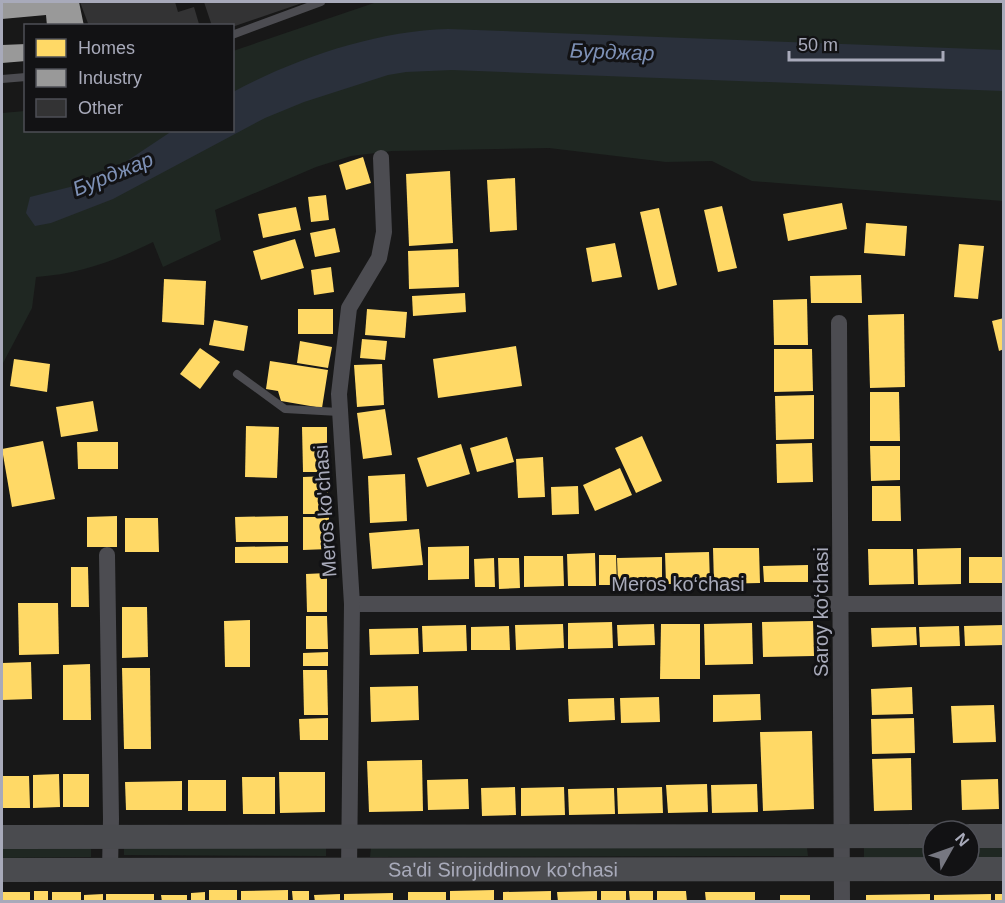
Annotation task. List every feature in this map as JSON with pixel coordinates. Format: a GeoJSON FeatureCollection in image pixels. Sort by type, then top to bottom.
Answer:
{"type":"FeatureCollection","features":[{"type":"Feature","properties":{"kind":"street","name":"Meros ko'chasi"},"geometry":{"type":"LineString","coordinates":[[349,870],[352,604],[339,394],[350,308],[379,258],[384,232],[381,158]]}},
{"type":"Feature","properties":{"kind":"street","name":"Saroy ko‘chasi"},"geometry":{"type":"LineString","coordinates":[[839,323],[842,902]]}},
{"type":"Feature","properties":{"kind":"street"},"geometry":{"type":"LineString","coordinates":[[107,555],[110,870]]}},
{"type":"Feature","properties":{"kind":"street","name":"Meros ko‘chasi"},"geometry":{"type":"LineString","coordinates":[[352,604],[1004,604]]}},
{"type":"Feature","properties":{"kind":"street","name":"Sa'di Sirojiddinov ko'chasi"},"geometry":{"type":"LineString","coordinates":[[2,837],[921,836]]}},
{"type":"Feature","properties":{"kind":"street"},"geometry":{"type":"LineString","coordinates":[[981,836],[1004,836]]}},
{"type":"Feature","properties":{"kind":"street","name":"Sa'di Sirojiddinov ko'chasi"},"geometry":{"type":"LineString","coordinates":[[2,870],[1004,869]]}},
{"type":"Feature","properties":{"kind":"lane"},"geometry":{"type":"LineString","coordinates":[[234,34],[321,2]]}},
{"type":"Feature","properties":{"kind":"lane"},"geometry":{"type":"LineString","coordinates":[[2,79],[24,77]]}},
{"type":"Feature","properties":{"kind":"lane"},"geometry":{"type":"LineString","coordinates":[[237,374],[285,409],[339,412]]}},
{"type":"Feature","properties":{"kind":"shaded area"},"geometry":{"type":"Polygon","coordinates":[[[377,2],[1003,2],[1003,201],[752,181],[712,161],[666,162],[549,148],[392,151],[351,156],[316,167],[215,210],[221,240],[163,267],[153,242],[96,266],[36,277],[32,308],[2,365],[2,113],[24,111],[24,132],[234,132],[234,51],[377,2]]]}},
{"type":"Feature","properties":{"kind":"shaded area"},"geometry":{"type":"Polygon","coordinates":[[[981,845],[1003,845],[1003,857],[981,857],[981,845]]]}},
{"type":"Feature","properties":{"kind":"shaded area"},"geometry":{"type":"Polygon","coordinates":[[[124,846],[326,848],[326,856],[124,855],[124,846]]]}},
{"type":"Feature","properties":{"kind":"shaded area"},"geometry":{"type":"Polygon","coordinates":[[[864,846],[921,846],[921,857],[864,858],[864,846]]]}},
{"type":"Feature","properties":{"kind":"shaded area"},"geometry":{"type":"Polygon","coordinates":[[[2,847],[91,847],[91,857],[2,858],[2,847]]]}},
{"type":"Feature","properties":{"kind":"shaded area"},"geometry":{"type":"Polygon","coordinates":[[[371,848],[807,848],[808,856],[370,857],[371,848]]]}},
{"type":"Feature","properties":{"kind":"water","name":"Бурджар"},"geometry":{"type":"Polygon","coordinates":[[[448,29],[1003,50],[1003,91],[452,70],[406,72],[388,75],[304,102],[265,118],[113,199],[51,223],[35,226],[26,213],[30,197],[78,185],[115,169],[170,132],[234,132],[234,92],[283,68],[337,48],[421,31],[448,29]]]}},
{"type":"Feature","properties":{"kind":"building: Homes"},"geometry":{"type":"Polygon","coordinates":[[[363,157],[371,183],[346,190],[339,165],[363,157]]]}},
{"type":"Feature","properties":{"kind":"building: Homes"},"geometry":{"type":"Polygon","coordinates":[[[450,171],[453,243],[409,246],[406,174],[450,171]]]}},
{"type":"Feature","properties":{"kind":"building: Homes"},"geometry":{"type":"Polygon","coordinates":[[[515,178],[517,230],[490,232],[487,180],[515,178]]]}},
{"type":"Feature","properties":{"kind":"building: Homes"},"geometry":{"type":"Polygon","coordinates":[[[326,195],[329,220],[311,222],[308,197],[326,195]]]}},
{"type":"Feature","properties":{"kind":"building: Homes"},"geometry":{"type":"Polygon","coordinates":[[[842,203],[847,229],[788,241],[783,214],[842,203]]]}},
{"type":"Feature","properties":{"kind":"building: Homes"},"geometry":{"type":"Polygon","coordinates":[[[722,206],[737,268],[718,272],[704,210],[722,206]]]}},
{"type":"Feature","properties":{"kind":"building: Homes"},"geometry":{"type":"Polygon","coordinates":[[[296,207],[301,230],[263,238],[258,214],[296,207]]]}},
{"type":"Feature","properties":{"kind":"building: Homes"},"geometry":{"type":"Polygon","coordinates":[[[659,208],[677,285],[658,290],[640,212],[659,208]]]}},
{"type":"Feature","properties":{"kind":"building: Homes"},"geometry":{"type":"Polygon","coordinates":[[[866,223],[907,226],[905,256],[864,253],[866,223]]]}},
{"type":"Feature","properties":{"kind":"building: Homes"},"geometry":{"type":"Polygon","coordinates":[[[335,228],[340,252],[315,257],[310,233],[335,228]]]}},
{"type":"Feature","properties":{"kind":"building: Homes"},"geometry":{"type":"Polygon","coordinates":[[[295,239],[304,268],[261,280],[253,251],[295,239]]]}},
{"type":"Feature","properties":{"kind":"building: Homes"},"geometry":{"type":"Polygon","coordinates":[[[615,243],[622,277],[592,282],[586,248],[615,243]]]}},
{"type":"Feature","properties":{"kind":"building: Homes"},"geometry":{"type":"Polygon","coordinates":[[[959,244],[984,246],[978,299],[954,297],[959,244]]]}},
{"type":"Feature","properties":{"kind":"building: Homes"},"geometry":{"type":"Polygon","coordinates":[[[458,249],[459,287],[409,289],[408,251],[458,249]]]}},
{"type":"Feature","properties":{"kind":"building: Homes"},"geometry":{"type":"Polygon","coordinates":[[[331,267],[334,292],[314,295],[311,270],[331,267]]]}},
{"type":"Feature","properties":{"kind":"building: Homes"},"geometry":{"type":"Polygon","coordinates":[[[861,275],[862,303],[811,303],[810,276],[861,275]]]}},
{"type":"Feature","properties":{"kind":"building: Homes"},"geometry":{"type":"Polygon","coordinates":[[[164,279],[206,281],[204,325],[162,322],[164,279]]]}},
{"type":"Feature","properties":{"kind":"building: Homes"},"geometry":{"type":"Polygon","coordinates":[[[465,293],[466,312],[413,316],[412,296],[465,293]]]}},
{"type":"Feature","properties":{"kind":"building: Homes"},"geometry":{"type":"Polygon","coordinates":[[[807,299],[808,345],[774,345],[773,300],[807,299]]]}},
{"type":"Feature","properties":{"kind":"building: Homes"},"geometry":{"type":"Polygon","coordinates":[[[298,309],[333,309],[333,334],[298,334],[298,309]]]}},
{"type":"Feature","properties":{"kind":"building: Homes"},"geometry":{"type":"Polygon","coordinates":[[[367,309],[407,312],[405,338],[365,335],[367,309]]]}},
{"type":"Feature","properties":{"kind":"building: Homes"},"geometry":{"type":"Polygon","coordinates":[[[904,314],[905,387],[870,388],[868,315],[904,314]]]}},
{"type":"Feature","properties":{"kind":"building: Homes"},"geometry":{"type":"Polygon","coordinates":[[[1004,318],[1004,349],[999,351],[992,321],[1004,318]]]}},
{"type":"Feature","properties":{"kind":"building: Homes"},"geometry":{"type":"Polygon","coordinates":[[[214,320],[248,326],[244,351],[209,345],[214,320]]]}},
{"type":"Feature","properties":{"kind":"building: Homes"},"geometry":{"type":"Polygon","coordinates":[[[362,339],[387,341],[385,360],[360,358],[362,339]]]}},
{"type":"Feature","properties":{"kind":"building: Homes"},"geometry":{"type":"Polygon","coordinates":[[[300,341],[332,347],[328,368],[297,363],[300,341]]]}},
{"type":"Feature","properties":{"kind":"building: Homes"},"geometry":{"type":"Polygon","coordinates":[[[516,346],[522,386],[438,398],[433,359],[516,346]]]}},
{"type":"Feature","properties":{"kind":"building: Homes"},"geometry":{"type":"Polygon","coordinates":[[[200,348],[220,362],[200,389],[180,374],[200,348]]]}},
{"type":"Feature","properties":{"kind":"building: Homes"},"geometry":{"type":"Polygon","coordinates":[[[774,349],[812,349],[813,391],[774,392],[774,349]]]}},
{"type":"Feature","properties":{"kind":"building: Homes"},"geometry":{"type":"Polygon","coordinates":[[[14,359],[50,364],[47,392],[10,386],[14,359]]]}},
{"type":"Feature","properties":{"kind":"building: Homes"},"geometry":{"type":"Polygon","coordinates":[[[270,361],[328,370],[322,408],[281,401],[278,391],[266,389],[270,361]]]}},
{"type":"Feature","properties":{"kind":"building: Homes"},"geometry":{"type":"Polygon","coordinates":[[[382,364],[384,405],[357,407],[354,365],[382,364]]]}},
{"type":"Feature","properties":{"kind":"building: Homes"},"geometry":{"type":"Polygon","coordinates":[[[870,392],[899,392],[900,441],[870,441],[870,392]]]}},
{"type":"Feature","properties":{"kind":"building: Homes"},"geometry":{"type":"Polygon","coordinates":[[[814,395],[814,439],[776,440],[775,396],[814,395]]]}},
{"type":"Feature","properties":{"kind":"building: Homes"},"geometry":{"type":"Polygon","coordinates":[[[93,401],[98,431],[61,437],[56,407],[93,401]]]}},
{"type":"Feature","properties":{"kind":"building: Homes"},"geometry":{"type":"Polygon","coordinates":[[[385,409],[392,455],[363,459],[357,413],[385,409]]]}},
{"type":"Feature","properties":{"kind":"building: Homes"},"geometry":{"type":"Polygon","coordinates":[[[246,426],[279,427],[277,478],[245,477],[246,426]]]}},
{"type":"Feature","properties":{"kind":"building: Homes"},"geometry":{"type":"Polygon","coordinates":[[[302,427],[327,427],[327,472],[303,472],[302,427]]]}},
{"type":"Feature","properties":{"kind":"building: Homes"},"geometry":{"type":"Polygon","coordinates":[[[642,436],[662,481],[636,493],[615,448],[642,436]]]}},
{"type":"Feature","properties":{"kind":"building: Homes"},"geometry":{"type":"Polygon","coordinates":[[[507,437],[514,462],[477,472],[470,448],[507,437]]]}},
{"type":"Feature","properties":{"kind":"building: Homes"},"geometry":{"type":"Polygon","coordinates":[[[43,441],[55,499],[12,507],[2,449],[43,441]]]}},
{"type":"Feature","properties":{"kind":"building: Homes"},"geometry":{"type":"Polygon","coordinates":[[[77,442],[118,442],[118,469],[78,469],[77,442]]]}},
{"type":"Feature","properties":{"kind":"building: Homes"},"geometry":{"type":"Polygon","coordinates":[[[812,443],[813,482],[777,483],[776,444],[812,443]]]}},
{"type":"Feature","properties":{"kind":"building: Homes"},"geometry":{"type":"Polygon","coordinates":[[[461,444],[470,474],[427,487],[417,458],[461,444]]]}},
{"type":"Feature","properties":{"kind":"building: Homes"},"geometry":{"type":"Polygon","coordinates":[[[870,446],[900,446],[900,480],[871,481],[870,446]]]}},
{"type":"Feature","properties":{"kind":"building: Homes"},"geometry":{"type":"Polygon","coordinates":[[[543,457],[545,497],[518,498],[516,459],[543,457]]]}},
{"type":"Feature","properties":{"kind":"building: Homes"},"geometry":{"type":"Polygon","coordinates":[[[620,468],[632,495],[595,511],[583,485],[620,468]]]}},
{"type":"Feature","properties":{"kind":"building: Homes"},"geometry":{"type":"Polygon","coordinates":[[[405,474],[407,521],[370,523],[368,476],[405,474]]]}},
{"type":"Feature","properties":{"kind":"building: Homes"},"geometry":{"type":"Polygon","coordinates":[[[328,476],[328,514],[303,514],[303,477],[328,476]]]}},
{"type":"Feature","properties":{"kind":"building: Homes"},"geometry":{"type":"Polygon","coordinates":[[[578,486],[579,514],[552,515],[551,487],[578,486]]]}},
{"type":"Feature","properties":{"kind":"building: Homes"},"geometry":{"type":"Polygon","coordinates":[[[872,486],[900,486],[901,521],[872,521],[872,486]]]}},
{"type":"Feature","properties":{"kind":"building: Homes"},"geometry":{"type":"Polygon","coordinates":[[[117,516],[117,547],[87,547],[87,517],[117,516]]]}},
{"type":"Feature","properties":{"kind":"building: Homes"},"geometry":{"type":"Polygon","coordinates":[[[288,516],[288,542],[236,542],[235,517],[288,516]]]}},
{"type":"Feature","properties":{"kind":"building: Homes"},"geometry":{"type":"Polygon","coordinates":[[[303,517],[329,517],[329,549],[303,550],[303,517]]]}},
{"type":"Feature","properties":{"kind":"building: Homes"},"geometry":{"type":"Polygon","coordinates":[[[125,518],[158,518],[159,552],[125,552],[125,518]]]}},
{"type":"Feature","properties":{"kind":"building: Homes"},"geometry":{"type":"Polygon","coordinates":[[[419,529],[423,565],[372,569],[369,533],[419,529]]]}},
{"type":"Feature","properties":{"kind":"building: Homes"},"geometry":{"type":"Polygon","coordinates":[[[288,546],[288,563],[235,563],[235,547],[288,546]]]}},
{"type":"Feature","properties":{"kind":"building: Homes"},"geometry":{"type":"Polygon","coordinates":[[[469,546],[469,579],[428,580],[428,547],[469,546]]]}},
{"type":"Feature","properties":{"kind":"building: Homes"},"geometry":{"type":"Polygon","coordinates":[[[713,548],[759,548],[760,583],[714,584],[713,548]]]}},
{"type":"Feature","properties":{"kind":"building: Homes"},"geometry":{"type":"Polygon","coordinates":[[[961,548],[961,584],[918,585],[917,549],[961,548]]]}},
{"type":"Feature","properties":{"kind":"building: Homes"},"geometry":{"type":"Polygon","coordinates":[[[868,549],[913,549],[914,584],[869,585],[868,549]]]}},
{"type":"Feature","properties":{"kind":"building: Homes"},"geometry":{"type":"Polygon","coordinates":[[[709,552],[710,584],[666,584],[665,553],[709,552]]]}},
{"type":"Feature","properties":{"kind":"building: Homes"},"geometry":{"type":"Polygon","coordinates":[[[595,553],[596,586],[568,586],[567,554],[595,553]]]}},
{"type":"Feature","properties":{"kind":"building: Homes"},"geometry":{"type":"Polygon","coordinates":[[[599,555],[616,555],[617,585],[599,585],[599,555]]]}},
{"type":"Feature","properties":{"kind":"building: Homes"},"geometry":{"type":"Polygon","coordinates":[[[524,556],[563,556],[564,586],[524,587],[524,556]]]}},
{"type":"Feature","properties":{"kind":"building: Homes"},"geometry":{"type":"Polygon","coordinates":[[[662,557],[662,584],[618,584],[617,558],[662,557]]]}},
{"type":"Feature","properties":{"kind":"building: Homes"},"geometry":{"type":"Polygon","coordinates":[[[969,557],[1003,557],[1003,583],[969,583],[969,557]]]}},
{"type":"Feature","properties":{"kind":"building: Homes"},"geometry":{"type":"Polygon","coordinates":[[[494,558],[495,587],[475,587],[474,559],[494,558]]]}},
{"type":"Feature","properties":{"kind":"building: Homes"},"geometry":{"type":"Polygon","coordinates":[[[498,558],[519,558],[520,588],[499,589],[498,558]]]}},
{"type":"Feature","properties":{"kind":"building: Homes"},"geometry":{"type":"Polygon","coordinates":[[[808,565],[808,582],[764,582],[763,566],[808,565]]]}},
{"type":"Feature","properties":{"kind":"building: Homes"},"geometry":{"type":"Polygon","coordinates":[[[71,567],[88,567],[89,607],[71,607],[71,567]]]}},
{"type":"Feature","properties":{"kind":"building: Homes"},"geometry":{"type":"Polygon","coordinates":[[[327,573],[327,612],[307,612],[306,574],[327,573]]]}},
{"type":"Feature","properties":{"kind":"building: Homes"},"geometry":{"type":"Polygon","coordinates":[[[18,603],[58,603],[59,654],[19,655],[18,603]]]}},
{"type":"Feature","properties":{"kind":"building: Homes"},"geometry":{"type":"Polygon","coordinates":[[[122,607],[147,607],[148,657],[122,658],[122,607]]]}},
{"type":"Feature","properties":{"kind":"building: Homes"},"geometry":{"type":"Polygon","coordinates":[[[306,616],[327,616],[328,649],[306,649],[306,616]]]}},
{"type":"Feature","properties":{"kind":"building: Homes"},"geometry":{"type":"Polygon","coordinates":[[[250,620],[250,667],[225,667],[224,621],[250,620]]]}},
{"type":"Feature","properties":{"kind":"building: Homes"},"geometry":{"type":"Polygon","coordinates":[[[813,621],[814,656],[763,657],[762,622],[813,621]]]}},
{"type":"Feature","properties":{"kind":"building: Homes"},"geometry":{"type":"Polygon","coordinates":[[[612,622],[613,648],[568,649],[568,623],[612,622]]]}},
{"type":"Feature","properties":{"kind":"building: Homes"},"geometry":{"type":"Polygon","coordinates":[[[752,623],[753,664],[705,665],[704,624],[752,623]]]}},
{"type":"Feature","properties":{"kind":"building: Homes"},"geometry":{"type":"Polygon","coordinates":[[[563,624],[564,648],[516,650],[515,625],[563,624]]]}},
{"type":"Feature","properties":{"kind":"building: Homes"},"geometry":{"type":"Polygon","coordinates":[[[654,624],[655,645],[618,646],[617,625],[654,624]]]}},
{"type":"Feature","properties":{"kind":"building: Homes"},"geometry":{"type":"Polygon","coordinates":[[[661,624],[700,624],[700,679],[660,679],[661,624]]]}},
{"type":"Feature","properties":{"kind":"building: Homes"},"geometry":{"type":"Polygon","coordinates":[[[466,625],[467,651],[423,652],[422,626],[466,625]]]}},
{"type":"Feature","properties":{"kind":"building: Homes"},"geometry":{"type":"Polygon","coordinates":[[[1004,625],[1004,645],[965,646],[964,626],[1004,625]]]}},
{"type":"Feature","properties":{"kind":"building: Homes"},"geometry":{"type":"Polygon","coordinates":[[[509,626],[510,650],[471,650],[471,627],[509,626]]]}},
{"type":"Feature","properties":{"kind":"building: Homes"},"geometry":{"type":"Polygon","coordinates":[[[959,626],[960,646],[920,647],[919,627],[959,626]]]}},
{"type":"Feature","properties":{"kind":"building: Homes"},"geometry":{"type":"Polygon","coordinates":[[[916,627],[917,645],[872,647],[871,628],[916,627]]]}},
{"type":"Feature","properties":{"kind":"building: Homes"},"geometry":{"type":"Polygon","coordinates":[[[418,628],[419,654],[370,655],[369,629],[418,628]]]}},
{"type":"Feature","properties":{"kind":"building: Homes"},"geometry":{"type":"Polygon","coordinates":[[[328,652],[328,666],[303,666],[303,653],[328,652]]]}},
{"type":"Feature","properties":{"kind":"building: Homes"},"geometry":{"type":"Polygon","coordinates":[[[31,662],[32,699],[2,700],[2,663],[31,662]]]}},
{"type":"Feature","properties":{"kind":"building: Homes"},"geometry":{"type":"Polygon","coordinates":[[[90,664],[91,720],[63,720],[63,665],[90,664]]]}},
{"type":"Feature","properties":{"kind":"building: Homes"},"geometry":{"type":"Polygon","coordinates":[[[122,668],[150,668],[151,749],[124,749],[122,668]]]}},
{"type":"Feature","properties":{"kind":"building: Homes"},"geometry":{"type":"Polygon","coordinates":[[[303,670],[327,670],[328,715],[304,715],[303,670]]]}},
{"type":"Feature","properties":{"kind":"building: Homes"},"geometry":{"type":"Polygon","coordinates":[[[418,686],[419,720],[371,722],[370,687],[418,686]]]}},
{"type":"Feature","properties":{"kind":"building: Homes"},"geometry":{"type":"Polygon","coordinates":[[[912,687],[913,714],[872,715],[871,689],[912,687]]]}},
{"type":"Feature","properties":{"kind":"building: Homes"},"geometry":{"type":"Polygon","coordinates":[[[760,694],[761,720],[713,722],[713,695],[760,694]]]}},
{"type":"Feature","properties":{"kind":"building: Homes"},"geometry":{"type":"Polygon","coordinates":[[[659,697],[660,722],[621,723],[620,698],[659,697]]]}},
{"type":"Feature","properties":{"kind":"building: Homes"},"geometry":{"type":"Polygon","coordinates":[[[614,698],[615,720],[569,722],[568,699],[614,698]]]}},
{"type":"Feature","properties":{"kind":"building: Homes"},"geometry":{"type":"Polygon","coordinates":[[[994,705],[996,742],[953,743],[951,706],[994,705]]]}},
{"type":"Feature","properties":{"kind":"building: Homes"},"geometry":{"type":"Polygon","coordinates":[[[328,718],[328,740],[300,740],[299,719],[328,718]]]}},
{"type":"Feature","properties":{"kind":"building: Homes"},"geometry":{"type":"Polygon","coordinates":[[[914,718],[915,753],[872,754],[871,719],[914,718]]]}},
{"type":"Feature","properties":{"kind":"building: Homes"},"geometry":{"type":"Polygon","coordinates":[[[812,731],[814,809],[763,811],[760,732],[812,731]]]}},
{"type":"Feature","properties":{"kind":"building: Homes"},"geometry":{"type":"Polygon","coordinates":[[[911,758],[912,810],[874,811],[872,759],[911,758]]]}},
{"type":"Feature","properties":{"kind":"building: Homes"},"geometry":{"type":"Polygon","coordinates":[[[422,760],[423,811],[369,812],[367,761],[422,760]]]}},
{"type":"Feature","properties":{"kind":"building: Homes"},"geometry":{"type":"Polygon","coordinates":[[[279,772],[325,772],[325,812],[280,813],[279,772]]]}},
{"type":"Feature","properties":{"kind":"building: Homes"},"geometry":{"type":"Polygon","coordinates":[[[59,774],[60,807],[33,808],[33,775],[59,774]]]}},
{"type":"Feature","properties":{"kind":"building: Homes"},"geometry":{"type":"Polygon","coordinates":[[[63,774],[89,774],[89,807],[63,807],[63,774]]]}},
{"type":"Feature","properties":{"kind":"building: Homes"},"geometry":{"type":"Polygon","coordinates":[[[2,776],[29,776],[30,808],[2,808],[2,776]]]}},
{"type":"Feature","properties":{"kind":"building: Homes"},"geometry":{"type":"Polygon","coordinates":[[[242,777],[275,777],[275,814],[243,814],[242,777]]]}},
{"type":"Feature","properties":{"kind":"building: Homes"},"geometry":{"type":"Polygon","coordinates":[[[468,779],[469,809],[428,810],[427,780],[468,779]]]}},
{"type":"Feature","properties":{"kind":"building: Homes"},"geometry":{"type":"Polygon","coordinates":[[[998,779],[999,809],[962,810],[961,780],[998,779]]]}},
{"type":"Feature","properties":{"kind":"building: Homes"},"geometry":{"type":"Polygon","coordinates":[[[188,780],[226,780],[226,811],[188,811],[188,780]]]}},
{"type":"Feature","properties":{"kind":"building: Homes"},"geometry":{"type":"Polygon","coordinates":[[[182,781],[182,810],[126,810],[125,782],[182,781]]]}},
{"type":"Feature","properties":{"kind":"building: Homes"},"geometry":{"type":"Polygon","coordinates":[[[707,784],[708,812],[668,813],[666,785],[707,784]]]}},
{"type":"Feature","properties":{"kind":"building: Homes"},"geometry":{"type":"Polygon","coordinates":[[[757,784],[758,812],[712,813],[711,785],[757,784]]]}},
{"type":"Feature","properties":{"kind":"building: Homes"},"geometry":{"type":"Polygon","coordinates":[[[515,787],[516,815],[482,816],[481,788],[515,787]]]}},
{"type":"Feature","properties":{"kind":"building: Homes"},"geometry":{"type":"Polygon","coordinates":[[[564,787],[565,815],[521,816],[521,788],[564,787]]]}},
{"type":"Feature","properties":{"kind":"building: Homes"},"geometry":{"type":"Polygon","coordinates":[[[662,787],[663,813],[618,814],[617,788],[662,787]]]}},
{"type":"Feature","properties":{"kind":"building: Homes"},"geometry":{"type":"Polygon","coordinates":[[[614,788],[615,814],[569,815],[568,789],[614,788]]]}},
{"type":"Feature","properties":{"kind":"building: Homes"},"geometry":{"type":"Polygon","coordinates":[[[209,890],[237,890],[237,902],[209,902],[209,890]]]}},
{"type":"Feature","properties":{"kind":"building: Homes"},"geometry":{"type":"Polygon","coordinates":[[[288,890],[288,902],[241,902],[241,891],[288,890]]]}},
{"type":"Feature","properties":{"kind":"building: Homes"},"geometry":{"type":"Polygon","coordinates":[[[494,890],[494,902],[450,902],[450,891],[494,890]]]}},
{"type":"Feature","properties":{"kind":"building: Homes"},"geometry":{"type":"Polygon","coordinates":[[[34,891],[48,891],[48,902],[34,902],[34,891]]]}},
{"type":"Feature","properties":{"kind":"building: Homes"},"geometry":{"type":"Polygon","coordinates":[[[292,891],[309,891],[309,902],[293,902],[292,891]]]}},
{"type":"Feature","properties":{"kind":"building: Homes"},"geometry":{"type":"Polygon","coordinates":[[[551,891],[551,902],[503,902],[503,892],[551,891]]]}},
{"type":"Feature","properties":{"kind":"building: Homes"},"geometry":{"type":"Polygon","coordinates":[[[597,891],[597,902],[558,902],[557,892],[597,891]]]}},
{"type":"Feature","properties":{"kind":"building: Homes"},"geometry":{"type":"Polygon","coordinates":[[[601,891],[626,891],[626,902],[601,902],[601,891]]]}},
{"type":"Feature","properties":{"kind":"building: Homes"},"geometry":{"type":"Polygon","coordinates":[[[629,891],[653,891],[653,902],[630,902],[629,891]]]}},
{"type":"Feature","properties":{"kind":"building: Homes"},"geometry":{"type":"Polygon","coordinates":[[[657,891],[686,891],[687,902],[657,902],[657,891]]]}},
{"type":"Feature","properties":{"kind":"building: Homes"},"geometry":{"type":"Polygon","coordinates":[[[2,892],[30,892],[30,902],[2,902],[2,892]]]}},
{"type":"Feature","properties":{"kind":"building: Homes"},"geometry":{"type":"Polygon","coordinates":[[[52,892],[81,892],[81,902],[52,902],[52,892]]]}},
{"type":"Feature","properties":{"kind":"building: Homes"},"geometry":{"type":"Polygon","coordinates":[[[205,892],[205,902],[191,902],[191,893],[205,892]]]}},
{"type":"Feature","properties":{"kind":"building: Homes"},"geometry":{"type":"Polygon","coordinates":[[[408,892],[446,892],[446,902],[408,902],[408,892]]]}},
{"type":"Feature","properties":{"kind":"building: Homes"},"geometry":{"type":"Polygon","coordinates":[[[705,892],[755,892],[755,902],[706,902],[705,892]]]}},
{"type":"Feature","properties":{"kind":"building: Homes"},"geometry":{"type":"Polygon","coordinates":[[[393,893],[393,902],[344,902],[344,894],[393,893]]]}},
{"type":"Feature","properties":{"kind":"building: Homes"},"geometry":{"type":"Polygon","coordinates":[[[103,894],[103,902],[84,902],[84,895],[103,894]]]}},
{"type":"Feature","properties":{"kind":"building: Homes"},"geometry":{"type":"Polygon","coordinates":[[[106,894],[154,894],[154,902],[106,902],[106,894]]]}},
{"type":"Feature","properties":{"kind":"building: Homes"},"geometry":{"type":"Polygon","coordinates":[[[340,894],[340,902],[315,902],[314,895],[340,894]]]}},
{"type":"Feature","properties":{"kind":"building: Homes"},"geometry":{"type":"Polygon","coordinates":[[[930,894],[930,902],[866,902],[866,895],[930,894]]]}},
{"type":"Feature","properties":{"kind":"building: Homes"},"geometry":{"type":"Polygon","coordinates":[[[991,894],[991,902],[934,902],[934,895],[991,894]]]}},
{"type":"Feature","properties":{"kind":"building: Homes"},"geometry":{"type":"Polygon","coordinates":[[[995,894],[1004,894],[1004,902],[995,902],[995,894]]]}},
{"type":"Feature","properties":{"kind":"building: Homes"},"geometry":{"type":"Polygon","coordinates":[[[161,895],[187,895],[187,902],[162,902],[161,895]]]}},
{"type":"Feature","properties":{"kind":"building: Homes"},"geometry":{"type":"Polygon","coordinates":[[[780,895],[810,895],[810,902],[780,902],[780,895]]]}},
{"type":"Feature","properties":{"kind":"building: Industry"},"geometry":{"type":"Polygon","coordinates":[[[2,2],[79,2],[84,24],[47,24],[46,15],[2,19],[2,2]]]}},
{"type":"Feature","properties":{"kind":"building: Industry"},"geometry":{"type":"Polygon","coordinates":[[[24,44],[24,61],[2,63],[2,45],[24,44]]]}},
{"type":"Feature","properties":{"kind":"building: Other"},"geometry":{"type":"Polygon","coordinates":[[[80,2],[175,2],[178,12],[194,7],[199,24],[88,24],[80,2]]]}},
{"type":"Feature","properties":{"kind":"building: Other"},"geometry":{"type":"Polygon","coordinates":[[[204,2],[305,2],[234,26],[234,24],[211,24],[204,2]]]}}]}
